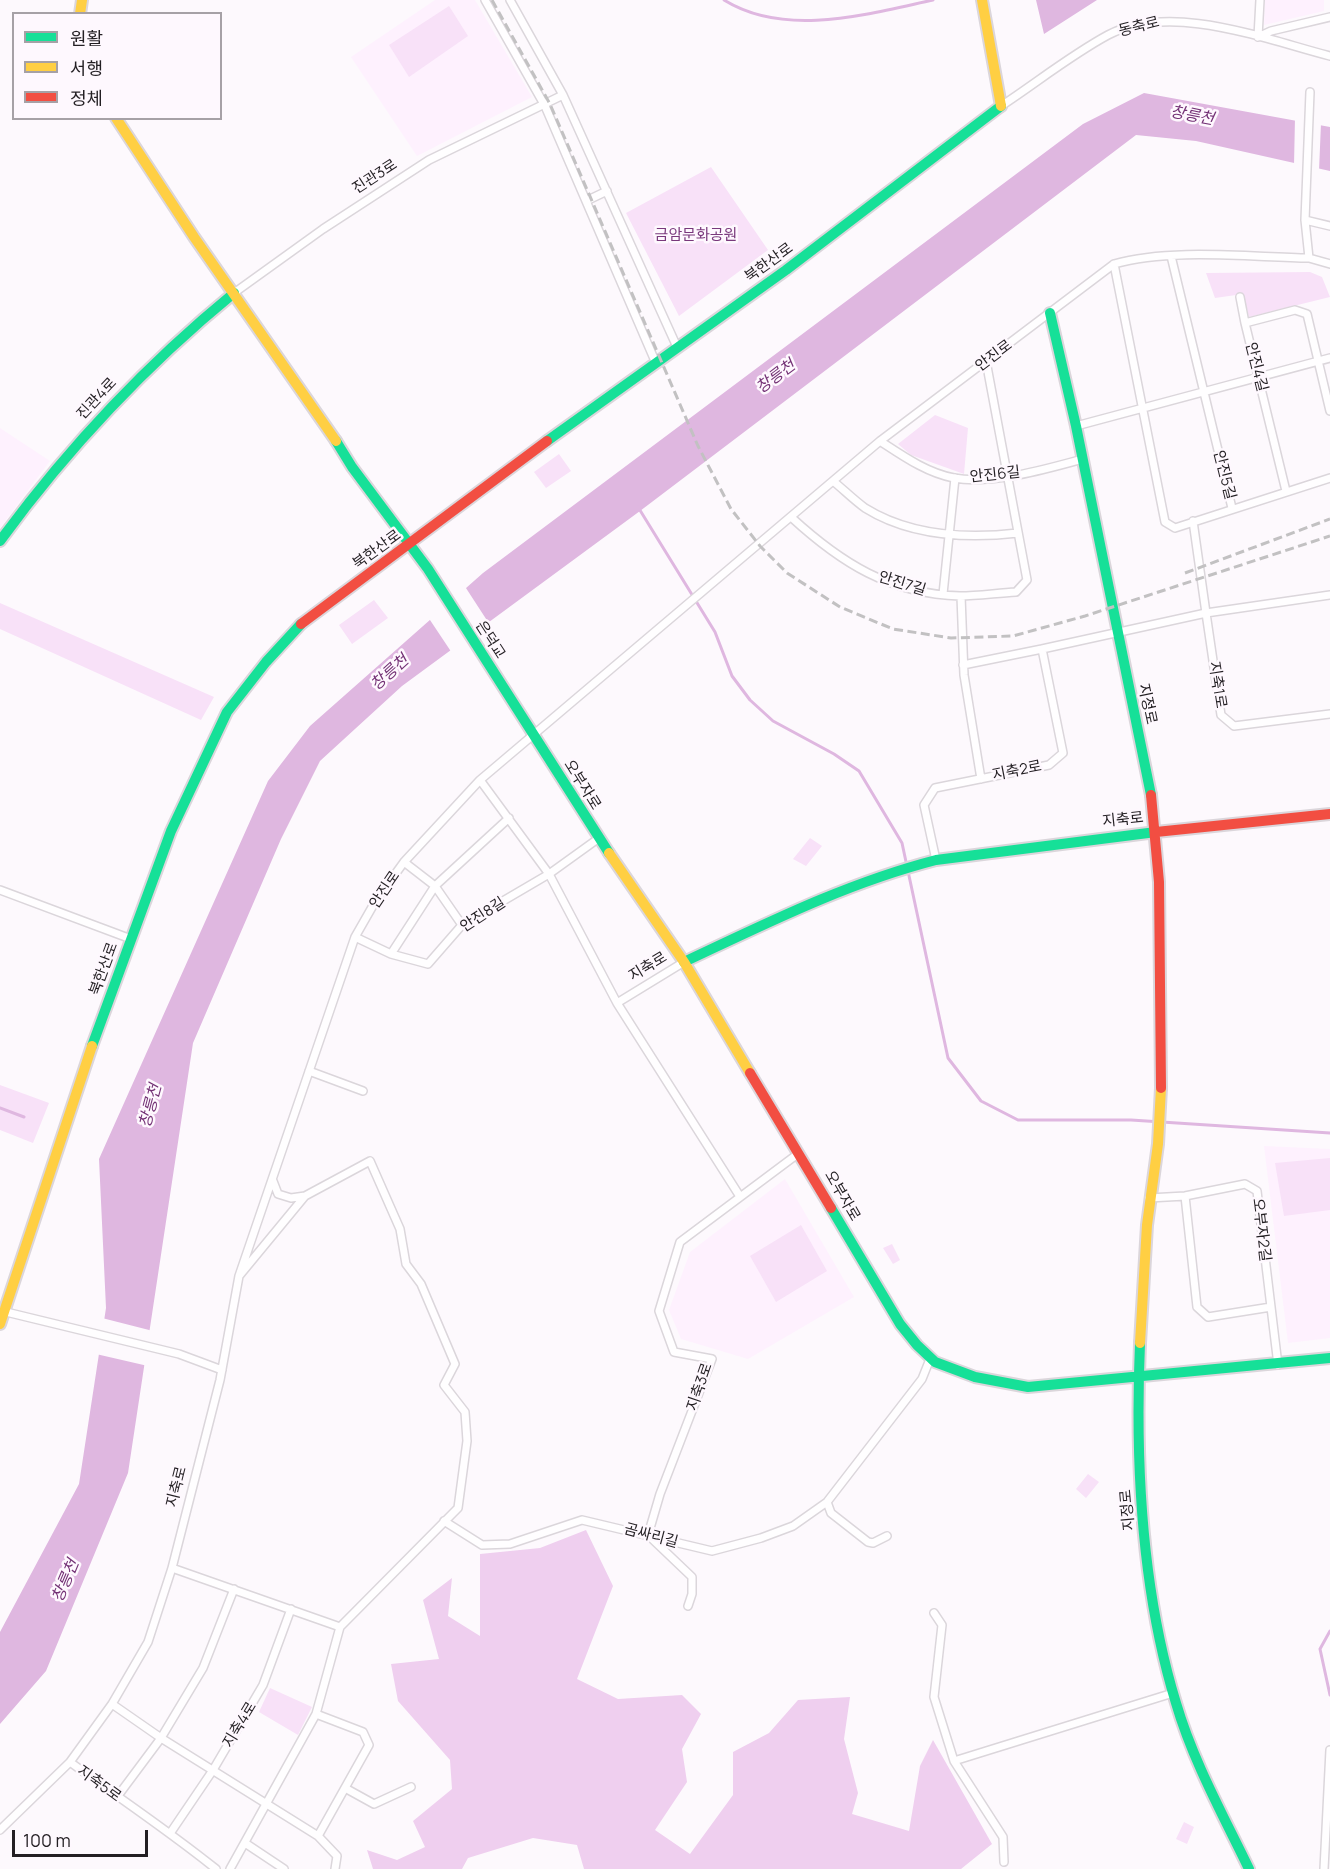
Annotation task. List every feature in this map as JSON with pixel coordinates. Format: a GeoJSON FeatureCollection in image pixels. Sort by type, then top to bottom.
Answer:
{"type":"FeatureCollection","features":[{"type":"Feature","properties":{"kind":"main road"},"geometry":{"type":"LineString","coordinates":[[982,0],[1001,106]]}},
{"type":"Feature","properties":{"kind":"main road","name":"북한산로"},"geometry":{"type":"LineString","coordinates":[[0,1324],[2,1311],[70,1107],[130,939],[171,831],[227,712],[303,622],[655,361],[786,270],[1001,106]]}},
{"type":"Feature","properties":{"kind":"main road"},"geometry":{"type":"LineString","coordinates":[[117,120],[325,423],[352,467],[411,544]]}},
{"type":"Feature","properties":{"kind":"main road","name":"진관4로"},"geometry":{"type":"LineString","coordinates":[[0,541],[63,460],[125,390],[175,341],[234,293]]}},
{"type":"Feature","properties":{"kind":"main road","name":"지정로"},"geometry":{"type":"LineString","coordinates":[[1050,313],[1083,459],[1156,832],[1162,1027],[1160,1107],[1159,1131],[1149,1198],[1140,1375],[1140,1488],[1148,1567],[1173,1693],[1201,1766],[1249,1869]]}},
{"type":"Feature","properties":{"kind":"main road","name":"은덕교"},"geometry":{"type":"LineString","coordinates":[[411,544],[513,703]]}},
{"type":"Feature","properties":{"kind":"main road","name":"오부자로"},"geometry":{"type":"LineString","coordinates":[[513,703],[599,838],[684,962],[900,1324],[930,1359],[967,1374],[1017,1387],[1278,1365],[1330,1358]]}},
{"type":"Feature","properties":{"kind":"main road","name":"지축로"},"geometry":{"type":"LineString","coordinates":[[684,962],[808,902],[921,863],[1156,832],[1330,814]]}},
{"type":"Feature","properties":{"kind":"street"},"geometry":{"type":"LineString","coordinates":[[485,0],[545,106],[655,361]]}},
{"type":"Feature","properties":{"kind":"street"},"geometry":{"type":"LineString","coordinates":[[510,0],[563,95],[677,347]]}},
{"type":"Feature","properties":{"kind":"street"},"geometry":{"type":"LineString","coordinates":[[1258,38],[1260,0]]}},
{"type":"Feature","properties":{"kind":"street"},"geometry":{"type":"LineString","coordinates":[[1258,38],[1271,31],[1330,17]]}},
{"type":"Feature","properties":{"kind":"street","name":"동축로"},"geometry":{"type":"LineString","coordinates":[[1001,106],[1108,36],[1142,23],[1167,21],[1196,24],[1330,56]]}},
{"type":"Feature","properties":{"kind":"street"},"geometry":{"type":"LineString","coordinates":[[1309,258],[1305,220],[1310,92]]}},
{"type":"Feature","properties":{"kind":"street","name":"진관3로"},"geometry":{"type":"LineString","coordinates":[[234,293],[307,240],[429,160],[492,128],[545,106],[563,95]]}},
{"type":"Feature","properties":{"kind":"street"},"geometry":{"type":"LineString","coordinates":[[586,201],[607,191]]}},
{"type":"Feature","properties":{"kind":"street"},"geometry":{"type":"LineString","coordinates":[[1305,220],[1330,226]]}},
{"type":"Feature","properties":{"kind":"street","name":"안진로"},"geometry":{"type":"LineString","coordinates":[[239,1276],[356,937],[375,902],[404,862],[480,780],[880,441],[1114,264],[1141,257],[1171,256],[1309,258],[1330,264]]}},
{"type":"Feature","properties":{"kind":"street","name":"안진5길"},"geometry":{"type":"LineString","coordinates":[[1114,264],[1166,522],[1175,528],[1232,508],[1171,256]]}},
{"type":"Feature","properties":{"kind":"street"},"geometry":{"type":"LineString","coordinates":[[1240,297],[1245,323]]}},
{"type":"Feature","properties":{"kind":"street","name":"안진4길"},"geometry":{"type":"LineString","coordinates":[[1286,490],[1245,323],[1295,310],[1307,314],[1330,411]]}},
{"type":"Feature","properties":{"kind":"street"},"geometry":{"type":"LineString","coordinates":[[1076,426],[1330,358]]}},
{"type":"Feature","properties":{"kind":"street"},"geometry":{"type":"LineString","coordinates":[[833,481],[865,508],[909,528],[982,537],[1018,533],[986,361]]}},
{"type":"Feature","properties":{"kind":"street","name":"안진6길"},"geometry":{"type":"LineString","coordinates":[[880,441],[910,461],[955,478],[1006,475],[1083,459]]}},
{"type":"Feature","properties":{"kind":"street"},"geometry":{"type":"LineString","coordinates":[[943,594],[955,478]]}},
{"type":"Feature","properties":{"kind":"street"},"geometry":{"type":"LineString","coordinates":[[1232,508],[1330,478]]}},
{"type":"Feature","properties":{"kind":"street","name":"안진7길"},"geometry":{"type":"LineString","coordinates":[[791,517],[818,542],[846,562],[882,579],[943,594],[961,596],[1016,592],[1027,580],[1018,533]]}},
{"type":"Feature","properties":{"kind":"street","name":"지축1로"},"geometry":{"type":"LineString","coordinates":[[1193,521],[1221,715],[1234,726],[1330,714]]}},
{"type":"Feature","properties":{"kind":"street"},"geometry":{"type":"LineString","coordinates":[[963,665],[1117,635],[1206,613],[1330,595]]}},
{"type":"Feature","properties":{"kind":"street"},"geometry":{"type":"LineString","coordinates":[[961,596],[963,665],[981,779]]}},
{"type":"Feature","properties":{"kind":"street","name":"지축2로"},"geometry":{"type":"LineString","coordinates":[[936,860],[924,805],[935,788],[1049,765],[1063,753],[1042,649]]}},
{"type":"Feature","properties":{"kind":"street"},"geometry":{"type":"LineString","coordinates":[[480,780],[549,874],[617,1003],[739,1195]]}},
{"type":"Feature","properties":{"kind":"street"},"geometry":{"type":"LineString","coordinates":[[391,954],[435,886],[509,818]]}},
{"type":"Feature","properties":{"kind":"street","name":"안진8길"},"geometry":{"type":"LineString","coordinates":[[356,937],[391,954],[428,964],[462,925],[549,874],[599,838]]}},
{"type":"Feature","properties":{"kind":"street"},"geometry":{"type":"LineString","coordinates":[[404,862],[435,886],[462,925]]}},
{"type":"Feature","properties":{"kind":"street"},"geometry":{"type":"LineString","coordinates":[[0,890],[130,939]]}},
{"type":"Feature","properties":{"kind":"street","name":"지축로"},"geometry":{"type":"LineString","coordinates":[[617,1003],[684,962]]}},
{"type":"Feature","properties":{"kind":"street"},"geometry":{"type":"LineString","coordinates":[[309,1071],[363,1092]]}},
{"type":"Feature","properties":{"kind":"street","name":"지축3로"},"geometry":{"type":"LineString","coordinates":[[648,1534],[660,1494],[712,1359],[674,1352],[659,1311],[680,1242],[739,1195],[799,1153]]}},
{"type":"Feature","properties":{"kind":"street","name":"지축로"},"geometry":{"type":"LineString","coordinates":[[0,1830],[70,1762],[112,1704],[148,1642],[172,1568],[222,1370],[239,1276],[305,1196],[370,1161],[400,1229],[406,1264],[421,1284],[455,1364],[444,1385],[465,1412],[467,1441],[458,1508],[444,1521]]}},
{"type":"Feature","properties":{"kind":"street"},"geometry":{"type":"LineString","coordinates":[[273,1180],[278,1194],[291,1198],[305,1196]]}},
{"type":"Feature","properties":{"kind":"street","name":"오부자2길"},"geometry":{"type":"LineString","coordinates":[[1149,1198],[1185,1196],[1245,1184],[1257,1191],[1278,1365]]}},
{"type":"Feature","properties":{"kind":"street"},"geometry":{"type":"LineString","coordinates":[[1185,1196],[1197,1308],[1208,1317],[1271,1307]]}},
{"type":"Feature","properties":{"kind":"street"},"geometry":{"type":"LineString","coordinates":[[2,1311],[178,1354],[222,1370]]}},
{"type":"Feature","properties":{"kind":"street","name":"곰싸리길"},"geometry":{"type":"LineString","coordinates":[[444,1521],[482,1545],[510,1544],[582,1520],[712,1551],[793,1526],[827,1502],[922,1379],[930,1359]]}},
{"type":"Feature","properties":{"kind":"street"},"geometry":{"type":"LineString","coordinates":[[827,1502],[831,1513],[868,1542],[873,1543],[887,1536]]}},
{"type":"Feature","properties":{"kind":"street"},"geometry":{"type":"LineString","coordinates":[[230,1869],[316,1714],[340,1627],[444,1521]]}},
{"type":"Feature","properties":{"kind":"street"},"geometry":{"type":"LineString","coordinates":[[648,1534],[692,1577],[692,1594],[688,1606]]}},
{"type":"Feature","properties":{"kind":"street"},"geometry":{"type":"LineString","coordinates":[[172,1568],[340,1627]]}},
{"type":"Feature","properties":{"kind":"street"},"geometry":{"type":"LineString","coordinates":[[117,1797],[161,1738],[203,1668],[234,1589]]}},
{"type":"Feature","properties":{"kind":"street","name":"지축4로"},"geometry":{"type":"LineString","coordinates":[[171,1832],[213,1770],[263,1685],[291,1609]]}},
{"type":"Feature","properties":{"kind":"street"},"geometry":{"type":"LineString","coordinates":[[934,1612],[942,1625],[934,1697],[954,1761],[1003,1837],[1004,1862]]}},
{"type":"Feature","properties":{"kind":"street"},"geometry":{"type":"LineString","coordinates":[[954,1761],[1173,1693]]}},
{"type":"Feature","properties":{"kind":"street"},"geometry":{"type":"LineString","coordinates":[[112,1704],[161,1738],[318,1836],[337,1856],[335,1869]]}},
{"type":"Feature","properties":{"kind":"street"},"geometry":{"type":"LineString","coordinates":[[316,1714],[363,1732],[369,1745],[318,1836]]}},
{"type":"Feature","properties":{"kind":"street"},"geometry":{"type":"LineString","coordinates":[[1324,1869],[1330,1750]]}},
{"type":"Feature","properties":{"kind":"street","name":"지축5로"},"geometry":{"type":"LineString","coordinates":[[70,1762],[117,1797],[171,1832],[216,1869]]}},
{"type":"Feature","properties":{"kind":"street"},"geometry":{"type":"LineString","coordinates":[[345,1788],[374,1804],[411,1787]]}},
{"type":"Feature","properties":{"kind":"street"},"geometry":{"type":"LineString","coordinates":[[245,1843],[284,1869]]}},
{"type":"Feature","properties":{"kind":"shaded area"},"geometry":{"type":"Polygon","coordinates":[[[435,0],[475,0],[532,97],[417,156],[351,57],[435,0]]]}},
{"type":"Feature","properties":{"kind":"shaded area"},"geometry":{"type":"Polygon","coordinates":[[[1265,0],[1324,0],[1324,11],[1264,25],[1265,0]]]}},
{"type":"Feature","properties":{"kind":"shaded area"},"geometry":{"type":"Polygon","coordinates":[[[0,428],[50,461],[0,528],[0,428]]]}},
{"type":"Feature","properties":{"kind":"shaded area"},"geometry":{"type":"Polygon","coordinates":[[[1264,1146],[1330,1149],[1330,1338],[1288,1343],[1264,1146]]]}},
{"type":"Feature","properties":{"kind":"shaded area"},"geometry":{"type":"Polygon","coordinates":[[[785,1179],[854,1297],[748,1359],[681,1339],[669,1310],[690,1252],[785,1179]]]}},
{"type":"Feature","properties":{"kind":"shaded area"},"geometry":{"type":"Polygon","coordinates":[[[586,1530],[613,1586],[577,1679],[618,1699],[682,1695],[701,1714],[682,1749],[687,1782],[655,1830],[690,1854],[733,1795],[733,1752],[769,1733],[798,1700],[850,1697],[844,1739],[858,1793],[852,1814],[909,1831],[920,1766],[933,1740],[992,1844],[961,1869],[584,1869],[577,1845],[533,1838],[468,1858],[462,1869],[373,1869],[367,1850],[397,1860],[425,1847],[413,1821],[452,1789],[450,1760],[398,1701],[391,1664],[439,1659],[423,1600],[452,1578],[448,1616],[480,1636],[480,1554],[540,1548],[586,1530]]]}},
{"type":"Feature","properties":{"kind":"green space"},"geometry":{"type":"Polygon","coordinates":[[[449,6],[468,36],[409,77],[389,45],[449,6]]]}},
{"type":"Feature","properties":{"kind":"green space","name":"금암문화공원"},"geometry":{"type":"Polygon","coordinates":[[[711,167],[768,250],[679,316],[626,213],[711,167]]]}},
{"type":"Feature","properties":{"kind":"green space"},"geometry":{"type":"Polygon","coordinates":[[[1310,272],[1322,277],[1330,297],[1249,317],[1243,294],[1215,298],[1206,273],[1310,272]]]}},
{"type":"Feature","properties":{"kind":"green space"},"geometry":{"type":"Polygon","coordinates":[[[935,415],[968,428],[964,474],[911,455],[898,444],[935,415]]]}},
{"type":"Feature","properties":{"kind":"green space"},"geometry":{"type":"Polygon","coordinates":[[[559,454],[571,471],[546,488],[534,472],[559,454]]]}},
{"type":"Feature","properties":{"kind":"green space"},"geometry":{"type":"Polygon","coordinates":[[[374,600],[388,618],[352,644],[339,625],[374,600]]]}},
{"type":"Feature","properties":{"kind":"green space"},"geometry":{"type":"Polygon","coordinates":[[[0,603],[214,697],[201,720],[0,629],[0,603]]]}},
{"type":"Feature","properties":{"kind":"green space"},"geometry":{"type":"Polygon","coordinates":[[[810,838],[822,846],[806,866],[793,859],[810,838]]]}},
{"type":"Feature","properties":{"kind":"green space"},"geometry":{"type":"Polygon","coordinates":[[[0,1085],[49,1103],[33,1143],[0,1130],[0,1085]]]}},
{"type":"Feature","properties":{"kind":"green space"},"geometry":{"type":"Polygon","coordinates":[[[1330,1158],[1330,1210],[1284,1216],[1275,1163],[1330,1158]]]}},
{"type":"Feature","properties":{"kind":"green space"},"geometry":{"type":"Polygon","coordinates":[[[801,1225],[827,1271],[776,1302],[750,1256],[801,1225]]]}},
{"type":"Feature","properties":{"kind":"green space"},"geometry":{"type":"Polygon","coordinates":[[[892,1244],[900,1260],[893,1264],[883,1248],[892,1244]]]}},
{"type":"Feature","properties":{"kind":"green space"},"geometry":{"type":"Polygon","coordinates":[[[1088,1474],[1099,1482],[1086,1498],[1076,1489],[1088,1474]]]}},
{"type":"Feature","properties":{"kind":"green space"},"geometry":{"type":"Polygon","coordinates":[[[270,1688],[312,1707],[298,1735],[259,1712],[270,1688]]]}},
{"type":"Feature","properties":{"kind":"green space"},"geometry":{"type":"Polygon","coordinates":[[[1184,1822],[1194,1827],[1187,1844],[1176,1839],[1184,1822]]]}},
{"type":"Feature","properties":{"kind":"water"},"geometry":{"type":"Polygon","coordinates":[[[1036,0],[1097,0],[1044,34],[1036,0]]]}},
{"type":"Feature","properties":{"kind":"water","name":"창릉천"},"geometry":{"type":"Polygon","coordinates":[[[1144,93],[1330,127],[1330,171],[1196,141],[1136,135],[640,511],[402,686],[320,761],[281,839],[193,1043],[128,1473],[46,1671],[0,1724],[0,1632],[79,1484],[106,1308],[99,1159],[268,781],[310,726],[483,573],[1083,124],[1144,93]]]}},
{"type":"Feature","properties":{"kind":"pier"},"geometry":{"type":"Polygon","coordinates":[[[1295,118],[1321,123],[1319,171],[1294,165],[1295,118]]]}},
{"type":"Feature","properties":{"kind":"pier"},"geometry":{"type":"Polygon","coordinates":[[[464,585],[490,625],[452,653],[428,617],[464,585]]]}},
{"type":"Feature","properties":{"kind":"pier"},"geometry":{"type":"Polygon","coordinates":[[[102,1318],[153,1331],[148,1366],[96,1354],[102,1318]]]}},
{"type":"Feature","properties":{"kind":"waterway"},"geometry":{"type":"LineString","coordinates":[[724,0],[748,11],[773,18],[800,20],[827,20],[854,16],[933,0]]}},
{"type":"Feature","properties":{"kind":"waterway"},"geometry":{"type":"LineString","coordinates":[[638,507],[715,632],[732,676],[750,700],[773,721],[834,754],[859,771],[902,843],[948,1058],[981,1101],[1018,1120],[1131,1120],[1330,1133]]}},
{"type":"Feature","properties":{"kind":"waterway"},"geometry":{"type":"LineString","coordinates":[[0,1108],[24,1117]]}},
{"type":"Feature","properties":{"kind":"waterway"},"geometry":{"type":"LineString","coordinates":[[1330,1631],[1320,1649],[1330,1695]]}},
{"type":"Feature","properties":{"kind":"railway"},"geometry":{"type":"LineString","coordinates":[[492,0],[550,104],[698,446],[731,509],[760,546],[787,573],[840,607],[893,629],[951,638],[1013,636],[1085,616],[1330,536]]}},
{"type":"Feature","properties":{"kind":"railway"},"geometry":{"type":"LineString","coordinates":[[1185,573],[1330,519]]}},
{"type":"Feature","properties":{"kind":"traffic: fast"},"geometry":{"type":"LineString","coordinates":[[547,441],[786,270],[1001,106]]}},
{"type":"Feature","properties":{"kind":"traffic: fast"},"geometry":{"type":"LineString","coordinates":[[0,541],[53,473],[109,410],[169,349],[234,293]]}},
{"type":"Feature","properties":{"kind":"traffic: fast"},"geometry":{"type":"LineString","coordinates":[[1050,313],[1076,426],[1151,795]]}},
{"type":"Feature","properties":{"kind":"traffic: fast"},"geometry":{"type":"LineString","coordinates":[[336,441],[352,467],[428,569],[609,853]]}},
{"type":"Feature","properties":{"kind":"traffic: fast"},"geometry":{"type":"LineString","coordinates":[[92,1046],[171,831],[227,712],[266,662],[301,624]]}},
{"type":"Feature","properties":{"kind":"traffic: fast"},"geometry":{"type":"LineString","coordinates":[[684,962],[839,892],[903,869],[936,860],[1156,832]]}},
{"type":"Feature","properties":{"kind":"traffic: fast"},"geometry":{"type":"LineString","coordinates":[[831,1208],[900,1324],[917,1345],[935,1362],[975,1377],[1028,1387],[1330,1358]]}},
{"type":"Feature","properties":{"kind":"traffic: fast"},"geometry":{"type":"LineString","coordinates":[[1140,1343],[1139,1433],[1143,1525],[1148,1570],[1164,1660],[1191,1746],[1249,1869]]}},
{"type":"Feature","properties":{"kind":"traffic: slow"},"geometry":{"type":"LineString","coordinates":[[80,12],[82,0]]}},
{"type":"Feature","properties":{"kind":"traffic: slow"},"geometry":{"type":"LineString","coordinates":[[982,0],[1001,106]]}},
{"type":"Feature","properties":{"kind":"traffic: slow"},"geometry":{"type":"LineString","coordinates":[[117,120],[194,237],[336,441]]}},
{"type":"Feature","properties":{"kind":"traffic: slow"},"geometry":{"type":"LineString","coordinates":[[609,853],[684,962],[750,1073]]}},
{"type":"Feature","properties":{"kind":"traffic: slow"},"geometry":{"type":"LineString","coordinates":[[0,1324],[92,1046]]}},
{"type":"Feature","properties":{"kind":"traffic: slow"},"geometry":{"type":"LineString","coordinates":[[1140,1343],[1147,1225],[1158,1144],[1161,1088]]}},
{"type":"Feature","properties":{"kind":"traffic: jam"},"geometry":{"type":"LineString","coordinates":[[301,624],[547,441]]}},
{"type":"Feature","properties":{"kind":"traffic: jam"},"geometry":{"type":"LineString","coordinates":[[1151,795],[1159,882],[1161,1088]]}},
{"type":"Feature","properties":{"kind":"traffic: jam"},"geometry":{"type":"LineString","coordinates":[[1156,832],[1330,814]]}},
{"type":"Feature","properties":{"kind":"traffic: jam"},"geometry":{"type":"LineString","coordinates":[[750,1073],[831,1208]]}}]}
